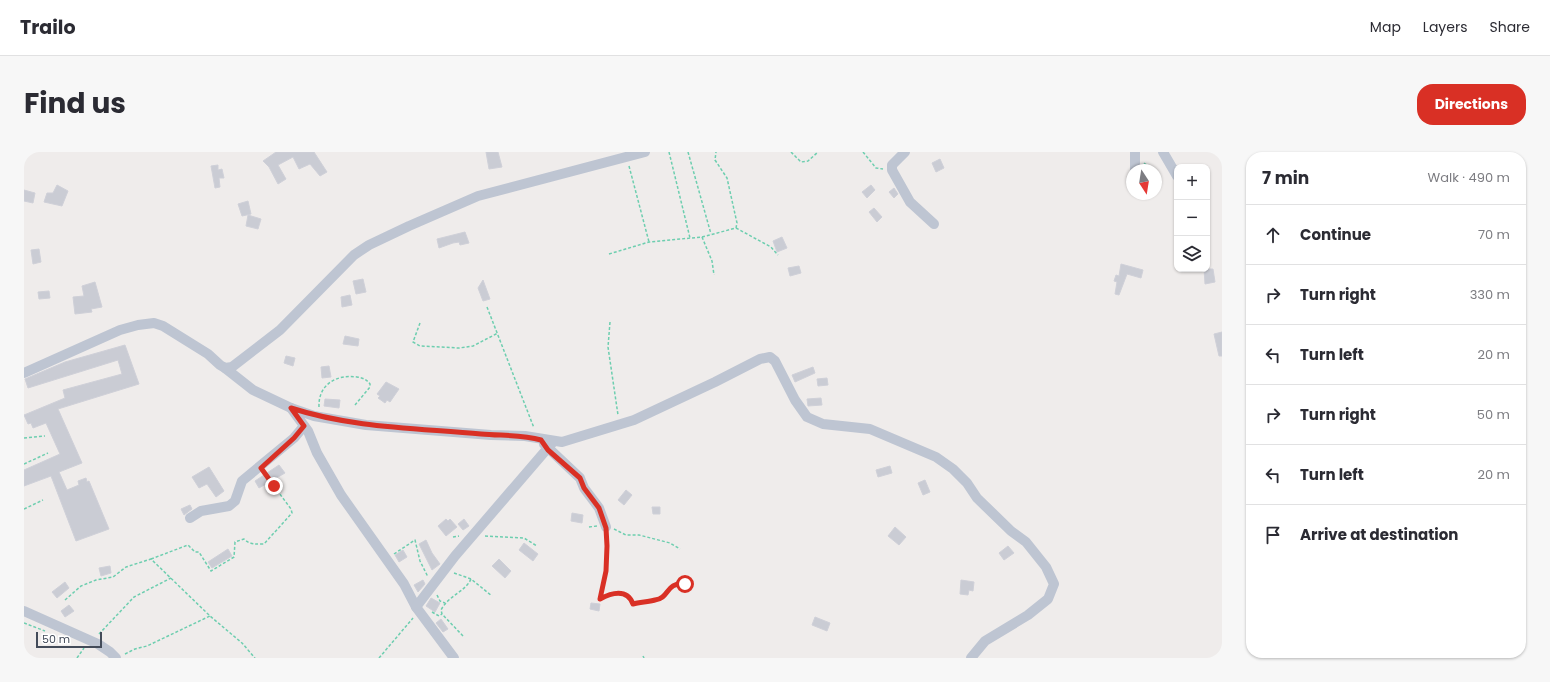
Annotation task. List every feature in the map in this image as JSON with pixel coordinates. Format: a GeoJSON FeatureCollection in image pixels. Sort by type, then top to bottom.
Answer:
{"type":"FeatureCollection","features":[{"type":"Feature","properties":{"kind":"street"},"geometry":{"type":"LineString","coordinates":[[225,368],[235,366],[280,330],[354,255],[369,245],[453,205],[478,196],[644,152]]}},
{"type":"Feature","properties":{"kind":"street"},"geometry":{"type":"LineString","coordinates":[[905,152],[892,165],[892,170],[910,202],[934,224]]}},
{"type":"Feature","properties":{"kind":"street"},"geometry":{"type":"LineString","coordinates":[[1135,152],[1135,164]]}},
{"type":"Feature","properties":{"kind":"street"},"geometry":{"type":"LineString","coordinates":[[1163,152],[1174,171]]}},
{"type":"Feature","properties":{"kind":"street"},"geometry":{"type":"LineString","coordinates":[[24,373],[120,330],[138,325],[154,323],[163,326],[183,338],[253,390],[291,408],[319,417],[366,425],[491,435],[526,436],[538,439],[551,446],[580,478],[584,488],[599,508],[606,528]]}},
{"type":"Feature","properties":{"kind":"street"},"geometry":{"type":"LineString","coordinates":[[417,609],[433,584],[472,535],[551,446],[620,424],[678,400],[755,361],[768,357],[775,361],[797,405],[807,416],[823,424],[870,429],[936,457],[953,469],[967,483],[977,498],[1011,531],[1026,542],[1046,567],[1054,584],[1048,599],[1028,615],[985,641],[971,658]]}},
{"type":"Feature","properties":{"kind":"street"},"geometry":{"type":"LineString","coordinates":[[291,408],[304,426],[342,495],[404,584],[417,609],[454,658]]}},
{"type":"Feature","properties":{"kind":"street"},"geometry":{"type":"LineString","coordinates":[[190,518],[201,511],[229,506],[235,502],[242,481],[261,468],[294,438],[304,426]]}},
{"type":"Feature","properties":{"kind":"street"},"geometry":{"type":"LineString","coordinates":[[24,611],[90,644],[120,656]]}},
{"type":"Feature","properties":{"kind":"path"},"geometry":{"type":"LineString","coordinates":[[669,152],[690,238]]}},
{"type":"Feature","properties":{"kind":"path"},"geometry":{"type":"LineString","coordinates":[[688,152],[711,234]]}},
{"type":"Feature","properties":{"kind":"path"},"geometry":{"type":"LineString","coordinates":[[716,152],[715,160],[722,168],[729,185],[737,223],[736,228]]}},
{"type":"Feature","properties":{"kind":"path"},"geometry":{"type":"LineString","coordinates":[[791,152],[801,162],[808,161],[818,152]]}},
{"type":"Feature","properties":{"kind":"path"},"geometry":{"type":"LineString","coordinates":[[863,152],[876,168],[884,169],[892,165]]}},
{"type":"Feature","properties":{"kind":"path"},"geometry":{"type":"LineString","coordinates":[[627,156],[649,242]]}},
{"type":"Feature","properties":{"kind":"path"},"geometry":{"type":"LineString","coordinates":[[609,254],[649,242],[702,237],[736,228],[771,247],[778,255]]}},
{"type":"Feature","properties":{"kind":"path"},"geometry":{"type":"LineString","coordinates":[[702,237],[712,261],[714,275]]}},
{"type":"Feature","properties":{"kind":"path"},"geometry":{"type":"LineString","coordinates":[[488,307],[538,439]]}},
{"type":"Feature","properties":{"kind":"path"},"geometry":{"type":"LineString","coordinates":[[610,322],[608,347],[620,424]]}},
{"type":"Feature","properties":{"kind":"path"},"geometry":{"type":"LineString","coordinates":[[420,323],[412,342],[420,346],[459,348],[472,346],[498,333]]}},
{"type":"Feature","properties":{"kind":"path"},"geometry":{"type":"LineString","coordinates":[[319,417],[319,400],[326,385],[338,377],[350,376],[368,381],[370,387],[355,405]]}},
{"type":"Feature","properties":{"kind":"path"},"geometry":{"type":"LineString","coordinates":[[24,438],[45,436]]}},
{"type":"Feature","properties":{"kind":"path"},"geometry":{"type":"LineString","coordinates":[[24,464],[48,453]]}},
{"type":"Feature","properties":{"kind":"path"},"geometry":{"type":"LineString","coordinates":[[64,600],[81,586],[96,580],[113,577],[126,567],[188,545],[195,552],[199,552],[211,571],[234,557],[235,542],[244,539],[254,544],[264,544],[292,513],[291,509],[261,468]]}},
{"type":"Feature","properties":{"kind":"path"},"geometry":{"type":"LineString","coordinates":[[24,509],[43,500]]}},
{"type":"Feature","properties":{"kind":"path"},"geometry":{"type":"LineString","coordinates":[[589,527],[618,530],[626,535],[639,535],[656,539],[670,543],[680,549]]}},
{"type":"Feature","properties":{"kind":"path"},"geometry":{"type":"LineString","coordinates":[[606,528],[606,571],[600,599],[609,594],[619,593],[626,594],[631,598],[633,604],[656,600],[665,594],[668,588],[673,585],[685,584]]}},
{"type":"Feature","properties":{"kind":"path"},"geometry":{"type":"LineString","coordinates":[[453,537],[472,535],[524,538],[537,546]]}},
{"type":"Feature","properties":{"kind":"path"},"geometry":{"type":"LineString","coordinates":[[386,558],[415,540],[420,561],[440,600],[445,603]]}},
{"type":"Feature","properties":{"kind":"path"},"geometry":{"type":"LineString","coordinates":[[151,559],[210,616],[242,643],[255,658]]}},
{"type":"Feature","properties":{"kind":"path"},"geometry":{"type":"LineString","coordinates":[[442,572],[450,571],[472,579],[492,596]]}},
{"type":"Feature","properties":{"kind":"path"},"geometry":{"type":"LineString","coordinates":[[77,658],[134,597],[170,578]]}},
{"type":"Feature","properties":{"kind":"path"},"geometry":{"type":"LineString","coordinates":[[463,636],[442,614],[441,610],[445,603],[469,584],[472,579]]}},
{"type":"Feature","properties":{"kind":"path"},"geometry":{"type":"LineString","coordinates":[[381,657],[417,609]]}},
{"type":"Feature","properties":{"kind":"path"},"geometry":{"type":"LineString","coordinates":[[120,656],[135,649],[147,646],[210,616]]}},
{"type":"Feature","properties":{"kind":"path"},"geometry":{"type":"LineString","coordinates":[[24,650],[30,658]]}},
{"type":"Feature","properties":{"kind":"building"},"geometry":{"type":"Polygon","coordinates":[[[276,152],[314,152],[327,172],[320,176],[310,164],[299,169],[293,157],[278,165],[286,179],[278,184],[269,167],[263,161],[276,152]]]}},
{"type":"Feature","properties":{"kind":"building"},"geometry":{"type":"Polygon","coordinates":[[[486,152],[498,152],[502,167],[489,169],[486,152]]]}},
{"type":"Feature","properties":{"kind":"building"},"geometry":{"type":"Polygon","coordinates":[[[940,159],[944,168],[936,172],[932,163],[940,159]]]}},
{"type":"Feature","properties":{"kind":"building"},"geometry":{"type":"Polygon","coordinates":[[[218,165],[218,170],[222,169],[224,178],[219,178],[220,187],[215,188],[211,166],[218,165]]]}},
{"type":"Feature","properties":{"kind":"building"},"geometry":{"type":"Polygon","coordinates":[[[57,185],[68,191],[62,206],[44,202],[47,193],[53,193],[57,185]]]}},
{"type":"Feature","properties":{"kind":"building"},"geometry":{"type":"Polygon","coordinates":[[[871,185],[875,190],[867,198],[862,192],[871,185]]]}},
{"type":"Feature","properties":{"kind":"building"},"geometry":{"type":"Polygon","coordinates":[[[894,188],[898,194],[894,198],[889,192],[894,188]]]}},
{"type":"Feature","properties":{"kind":"building"},"geometry":{"type":"Polygon","coordinates":[[[24,190],[35,193],[33,203],[24,201],[24,190]]]}},
{"type":"Feature","properties":{"kind":"building"},"geometry":{"type":"Polygon","coordinates":[[[248,201],[251,214],[242,216],[238,204],[248,201]]]}},
{"type":"Feature","properties":{"kind":"building"},"geometry":{"type":"Polygon","coordinates":[[[874,208],[882,217],[877,222],[869,212],[874,208]]]}},
{"type":"Feature","properties":{"kind":"building"},"geometry":{"type":"Polygon","coordinates":[[[248,215],[261,219],[258,229],[246,226],[248,215]]]}},
{"type":"Feature","properties":{"kind":"building"},"geometry":{"type":"Polygon","coordinates":[[[465,232],[469,243],[460,245],[459,242],[453,243],[439,248],[437,239],[465,232]]]}},
{"type":"Feature","properties":{"kind":"building"},"geometry":{"type":"Polygon","coordinates":[[[782,237],[787,248],[777,252],[773,241],[782,237]]]}},
{"type":"Feature","properties":{"kind":"building"},"geometry":{"type":"Polygon","coordinates":[[[39,249],[41,262],[33,264],[31,250],[39,249]]]}},
{"type":"Feature","properties":{"kind":"building"},"geometry":{"type":"Polygon","coordinates":[[[1121,264],[1143,270],[1141,278],[1127,274],[1119,295],[1115,294],[1117,282],[1114,281],[1116,275],[1119,276],[1121,264]]]}},
{"type":"Feature","properties":{"kind":"building"},"geometry":{"type":"Polygon","coordinates":[[[799,266],[801,273],[790,276],[788,268],[799,266]]]}},
{"type":"Feature","properties":{"kind":"building"},"geometry":{"type":"Polygon","coordinates":[[[1210,269],[1213,269],[1215,282],[1205,284],[1204,272],[1210,272],[1210,269]]]}},
{"type":"Feature","properties":{"kind":"building"},"geometry":{"type":"Polygon","coordinates":[[[363,279],[366,292],[356,294],[353,281],[363,279]]]}},
{"type":"Feature","properties":{"kind":"building"},"geometry":{"type":"Polygon","coordinates":[[[483,280],[490,299],[483,301],[478,288],[483,280]]]}},
{"type":"Feature","properties":{"kind":"building"},"geometry":{"type":"Polygon","coordinates":[[[95,282],[102,307],[91,309],[92,312],[75,314],[73,297],[84,296],[82,286],[95,282]]]}},
{"type":"Feature","properties":{"kind":"building"},"geometry":{"type":"Polygon","coordinates":[[[49,291],[50,298],[39,299],[38,292],[49,291]]]}},
{"type":"Feature","properties":{"kind":"building"},"geometry":{"type":"Polygon","coordinates":[[[350,295],[352,305],[342,307],[341,297],[350,295]]]}},
{"type":"Feature","properties":{"kind":"building"},"geometry":{"type":"Polygon","coordinates":[[[1222,332],[1222,356],[1219,356],[1214,334],[1222,332]]]}},
{"type":"Feature","properties":{"kind":"building"},"geometry":{"type":"Polygon","coordinates":[[[345,336],[359,339],[358,346],[343,344],[345,336]]]}},
{"type":"Feature","properties":{"kind":"building"},"geometry":{"type":"Polygon","coordinates":[[[125,345],[139,384],[58,409],[82,463],[59,472],[67,490],[79,485],[78,481],[86,478],[87,482],[89,481],[109,529],[76,541],[51,476],[24,486],[24,470],[60,454],[46,423],[33,428],[31,423],[28,424],[24,415],[65,398],[63,390],[122,374],[118,360],[28,388],[25,379],[65,362],[125,345]]]}},
{"type":"Feature","properties":{"kind":"building"},"geometry":{"type":"Polygon","coordinates":[[[286,356],[295,358],[293,366],[284,363],[286,356]]]}},
{"type":"Feature","properties":{"kind":"building"},"geometry":{"type":"Polygon","coordinates":[[[329,366],[331,377],[322,378],[321,367],[329,366]]]}},
{"type":"Feature","properties":{"kind":"building"},"geometry":{"type":"Polygon","coordinates":[[[813,367],[815,373],[795,382],[792,375],[813,367]]]}},
{"type":"Feature","properties":{"kind":"building"},"geometry":{"type":"Polygon","coordinates":[[[827,378],[828,385],[818,386],[817,379],[827,378]]]}},
{"type":"Feature","properties":{"kind":"building"},"geometry":{"type":"Polygon","coordinates":[[[386,382],[399,389],[390,402],[387,400],[385,403],[378,398],[380,396],[377,394],[386,382]]]}},
{"type":"Feature","properties":{"kind":"building"},"geometry":{"type":"Polygon","coordinates":[[[821,398],[822,405],[808,406],[807,399],[821,398]]]}},
{"type":"Feature","properties":{"kind":"building"},"geometry":{"type":"Polygon","coordinates":[[[325,399],[340,400],[339,408],[324,406],[325,399]]]}},
{"type":"Feature","properties":{"kind":"building"},"geometry":{"type":"Polygon","coordinates":[[[279,465],[285,473],[259,488],[255,481],[279,465]]]}},
{"type":"Feature","properties":{"kind":"building"},"geometry":{"type":"Polygon","coordinates":[[[890,466],[892,473],[878,477],[876,470],[890,466]]]}},
{"type":"Feature","properties":{"kind":"building"},"geometry":{"type":"Polygon","coordinates":[[[209,467],[224,491],[216,497],[207,484],[199,488],[192,477],[209,467]]]}},
{"type":"Feature","properties":{"kind":"building"},"geometry":{"type":"Polygon","coordinates":[[[925,480],[930,492],[923,495],[918,483],[925,480]]]}},
{"type":"Feature","properties":{"kind":"building"},"geometry":{"type":"Polygon","coordinates":[[[626,490],[632,495],[624,505],[618,500],[626,490]]]}},
{"type":"Feature","properties":{"kind":"building"},"geometry":{"type":"Polygon","coordinates":[[[190,505],[192,509],[184,515],[181,509],[190,505]]]}},
{"type":"Feature","properties":{"kind":"building"},"geometry":{"type":"Polygon","coordinates":[[[652,507],[660,507],[660,514],[653,514],[652,507]]]}},
{"type":"Feature","properties":{"kind":"building"},"geometry":{"type":"Polygon","coordinates":[[[572,513],[583,515],[582,523],[571,521],[572,513]]]}},
{"type":"Feature","properties":{"kind":"building"},"geometry":{"type":"Polygon","coordinates":[[[446,519],[448,521],[450,519],[457,527],[446,536],[438,526],[446,519]]]}},
{"type":"Feature","properties":{"kind":"building"},"geometry":{"type":"Polygon","coordinates":[[[464,519],[469,526],[463,530],[458,524],[464,519]]]}},
{"type":"Feature","properties":{"kind":"building"},"geometry":{"type":"Polygon","coordinates":[[[895,527],[906,537],[899,545],[888,536],[895,527]]]}},
{"type":"Feature","properties":{"kind":"building"},"geometry":{"type":"Polygon","coordinates":[[[426,540],[432,553],[440,564],[432,570],[419,544],[426,540]]]}},
{"type":"Feature","properties":{"kind":"building"},"geometry":{"type":"Polygon","coordinates":[[[524,543],[538,554],[533,561],[519,550],[524,543]]]}},
{"type":"Feature","properties":{"kind":"building"},"geometry":{"type":"Polygon","coordinates":[[[1008,546],[1014,553],[1004,560],[999,553],[1008,546]]]}},
{"type":"Feature","properties":{"kind":"building"},"geometry":{"type":"Polygon","coordinates":[[[228,549],[232,556],[212,568],[208,562],[228,549]]]}},
{"type":"Feature","properties":{"kind":"building"},"geometry":{"type":"Polygon","coordinates":[[[403,550],[407,557],[399,562],[395,555],[403,550]]]}},
{"type":"Feature","properties":{"kind":"building"},"geometry":{"type":"Polygon","coordinates":[[[499,559],[511,571],[505,578],[492,566],[499,559]]]}},
{"type":"Feature","properties":{"kind":"building"},"geometry":{"type":"Polygon","coordinates":[[[110,566],[111,573],[101,576],[99,568],[110,566]]]}},
{"type":"Feature","properties":{"kind":"building"},"geometry":{"type":"Polygon","coordinates":[[[423,580],[425,584],[418,592],[414,585],[423,580]]]}},
{"type":"Feature","properties":{"kind":"building"},"geometry":{"type":"Polygon","coordinates":[[[961,580],[974,582],[973,591],[969,590],[968,595],[960,594],[961,580]]]}},
{"type":"Feature","properties":{"kind":"building"},"geometry":{"type":"Polygon","coordinates":[[[65,582],[69,588],[57,598],[52,592],[65,582]]]}},
{"type":"Feature","properties":{"kind":"building"},"geometry":{"type":"Polygon","coordinates":[[[431,598],[440,603],[435,612],[426,606],[431,598]]]}},
{"type":"Feature","properties":{"kind":"building"},"geometry":{"type":"Polygon","coordinates":[[[591,603],[600,604],[599,611],[590,609],[591,603]]]}},
{"type":"Feature","properties":{"kind":"building"},"geometry":{"type":"Polygon","coordinates":[[[69,605],[74,611],[65,617],[61,611],[69,605]]]}},
{"type":"Feature","properties":{"kind":"building"},"geometry":{"type":"Polygon","coordinates":[[[815,617],[830,623],[827,631],[812,625],[815,617]]]}},
{"type":"Feature","properties":{"kind":"building"},"geometry":{"type":"Polygon","coordinates":[[[441,619],[448,629],[443,632],[436,623],[441,619]]]}},
{"type":"Feature","properties":{"kind":"route"},"geometry":{"type":"LineString","coordinates":[[274,486],[261,468],[294,438],[304,426],[291,408],[314,416],[366,425],[491,435],[526,436],[541,440],[548,450],[580,478],[584,488],[599,508],[606,528],[607,546],[606,571],[600,599],[609,594],[619,593],[626,594],[631,598],[633,604],[656,600],[665,594],[668,588],[673,585],[685,584]]}}]}
